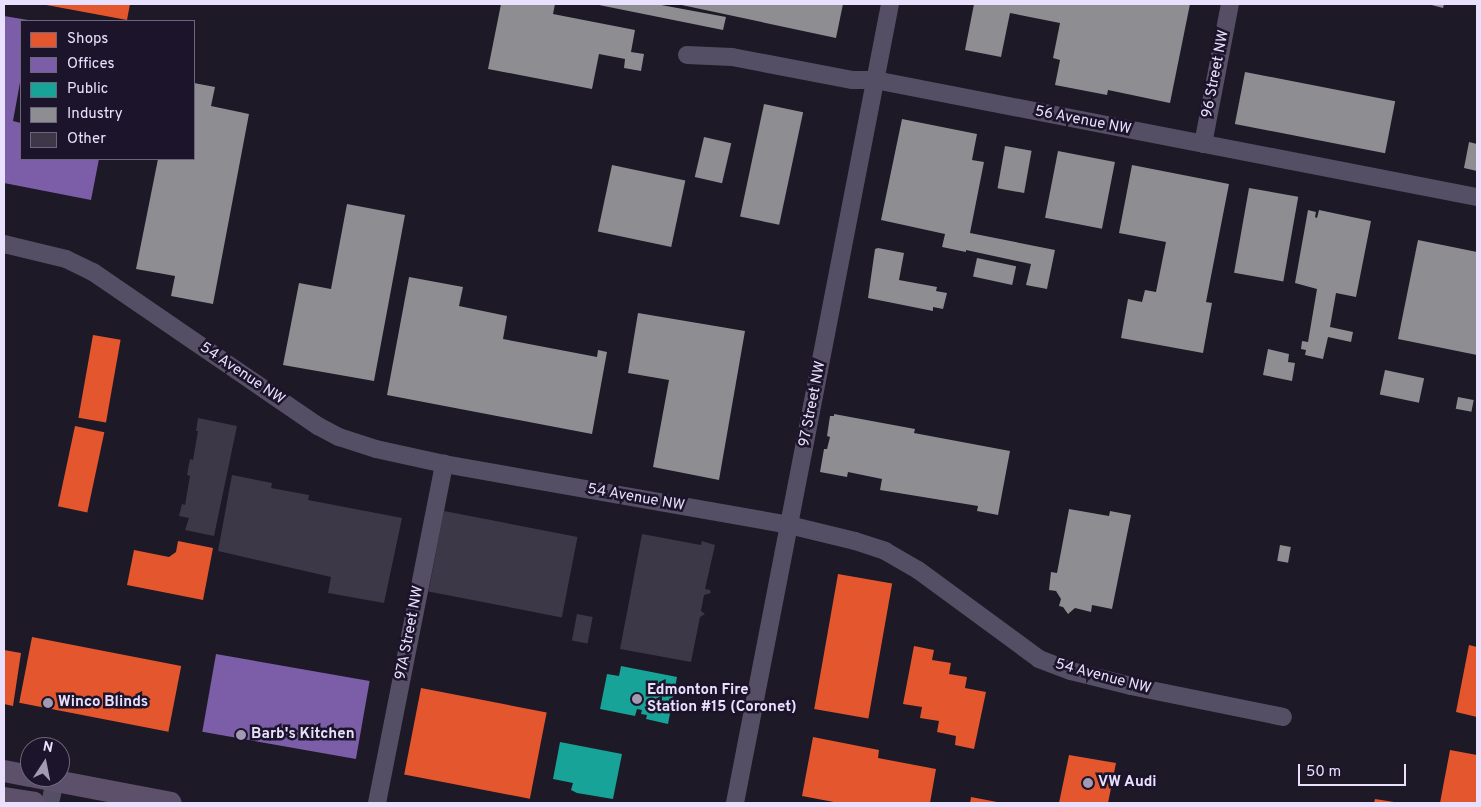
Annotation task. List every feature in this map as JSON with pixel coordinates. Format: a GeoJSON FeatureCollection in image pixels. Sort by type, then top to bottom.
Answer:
{"type":"FeatureCollection","features":[{"type":"Feature","properties":{"kind":"main road"},"geometry":{"type":"LineString","coordinates":[[4,771],[20,774]]}},
{"type":"Feature","properties":{"kind":"main road"},"geometry":{"type":"LineString","coordinates":[[70,784],[171,803]]}},
{"type":"Feature","properties":{"kind":"main road"},"geometry":{"type":"LineString","coordinates":[[4,798],[34,803]]}},
{"type":"Feature","properties":{"kind":"street","name":"97 Street NW"},"geometry":{"type":"LineString","coordinates":[[736,803],[890,4]]}},
{"type":"Feature","properties":{"kind":"street","name":"96 Street NW"},"geometry":{"type":"LineString","coordinates":[[1203,144],[1230,4]]}},
{"type":"Feature","properties":{"kind":"street","name":"56 Avenue NW"},"geometry":{"type":"LineString","coordinates":[[687,55],[732,57],[853,80],[875,80],[1477,197]]}},
{"type":"Feature","properties":{"kind":"street","name":"54 Avenue NW"},"geometry":{"type":"LineString","coordinates":[[4,244],[66,259],[93,272],[318,426],[339,437],[376,449],[444,464],[789,525],[855,541],[885,551],[918,570],[1039,659],[1071,671],[1122,684],[1283,717]]}},
{"type":"Feature","properties":{"kind":"street","name":"97A Street NW"},"geometry":{"type":"LineString","coordinates":[[377,803],[444,464]]}},
{"type":"Feature","properties":{"kind":"street"},"geometry":{"type":"LineString","coordinates":[[47,787],[50,803]]}},
{"type":"Feature","properties":{"kind":"building: Shops"},"geometry":{"type":"Polygon","coordinates":[[[41,4],[130,4],[127,20],[41,4]]]}},
{"type":"Feature","properties":{"kind":"building: Shops"},"geometry":{"type":"Polygon","coordinates":[[[93,335],[121,340],[106,423],[78,418],[93,335]]]}},
{"type":"Feature","properties":{"kind":"building: Shops"},"geometry":{"type":"Polygon","coordinates":[[[75,426],[104,432],[87,512],[58,506],[75,426]]]}},
{"type":"Feature","properties":{"kind":"building: Shops"},"geometry":{"type":"Polygon","coordinates":[[[178,541],[213,548],[203,600],[127,585],[134,550],[169,557],[176,552],[178,541]]]}},
{"type":"Feature","properties":{"kind":"building: Shops"},"geometry":{"type":"Polygon","coordinates":[[[838,574],[892,584],[868,718],[814,709],[838,574]]]}},
{"type":"Feature","properties":{"kind":"building: Shops"},"geometry":{"type":"Polygon","coordinates":[[[32,637],[181,666],[168,732],[19,703],[32,637]]]}},
{"type":"Feature","properties":{"kind":"building: Shops"},"geometry":{"type":"Polygon","coordinates":[[[1469,645],[1477,647],[1477,717],[1456,712],[1469,645]]]}},
{"type":"Feature","properties":{"kind":"building: Shops"},"geometry":{"type":"Polygon","coordinates":[[[914,646],[934,650],[932,660],[951,663],[949,674],[967,677],[965,688],[986,692],[974,749],[955,745],[956,736],[937,732],[939,721],[920,718],[922,707],[903,704],[914,646]]]}},
{"type":"Feature","properties":{"kind":"building: Shops"},"geometry":{"type":"Polygon","coordinates":[[[4,650],[21,653],[13,706],[4,704],[4,650]]]}},
{"type":"Feature","properties":{"kind":"building: Shops"},"geometry":{"type":"Polygon","coordinates":[[[421,688],[547,712],[530,799],[404,774],[421,688]]]}},
{"type":"Feature","properties":{"kind":"building: Shops"},"geometry":{"type":"Polygon","coordinates":[[[813,737],[879,750],[878,758],[936,769],[930,803],[839,803],[802,796],[813,737]]]}},
{"type":"Feature","properties":{"kind":"building: Shops"},"geometry":{"type":"Polygon","coordinates":[[[1450,750],[1477,755],[1477,803],[1440,803],[1450,750]]]}},
{"type":"Feature","properties":{"kind":"building: Shops","name":"VW Audi"},"geometry":{"type":"Polygon","coordinates":[[[1069,755],[1116,763],[1108,803],[1059,803],[1069,755]]]}},
{"type":"Feature","properties":{"kind":"building: Shops"},"geometry":{"type":"Polygon","coordinates":[[[971,797],[997,802],[997,803],[970,803],[971,797]]]}},
{"type":"Feature","properties":{"kind":"building: Shops"},"geometry":{"type":"Polygon","coordinates":[[[1375,799],[1394,802],[1394,803],[1374,803],[1375,799]]]}},
{"type":"Feature","properties":{"kind":"building: Offices"},"geometry":{"type":"Polygon","coordinates":[[[4,16],[28,20],[20,20],[20,82],[13,121],[20,123],[20,160],[99,160],[91,200],[4,183],[4,16]]]}},
{"type":"Feature","properties":{"kind":"building: Offices"},"geometry":{"type":"Polygon","coordinates":[[[216,654],[370,681],[356,759],[202,732],[216,654]]]}},
{"type":"Feature","properties":{"kind":"building: Public","name":"Edmonton Fire Station #15 (Coronet)"},"geometry":{"type":"Polygon","coordinates":[[[621,666],[677,677],[668,724],[646,719],[647,715],[641,714],[642,710],[637,709],[635,716],[600,709],[607,674],[619,676],[621,666]]]}},
{"type":"Feature","properties":{"kind":"building: Public"},"geometry":{"type":"Polygon","coordinates":[[[560,742],[622,754],[613,799],[577,793],[571,790],[573,783],[553,779],[560,742]]]}},
{"type":"Feature","properties":{"kind":"building: Industry"},"geometry":{"type":"Polygon","coordinates":[[[501,4],[555,4],[553,14],[635,30],[631,52],[644,54],[641,71],[624,68],[625,59],[599,54],[592,89],[488,69],[501,4]]]}},
{"type":"Feature","properties":{"kind":"building: Industry"},"geometry":{"type":"Polygon","coordinates":[[[594,4],[656,4],[726,17],[723,30],[594,4]]]}},
{"type":"Feature","properties":{"kind":"building: Industry"},"geometry":{"type":"Polygon","coordinates":[[[677,4],[843,4],[836,38],[677,4]]]}},
{"type":"Feature","properties":{"kind":"building: Industry"},"geometry":{"type":"Polygon","coordinates":[[[974,4],[1190,4],[1170,103],[1108,90],[1107,95],[1055,85],[1060,60],[1053,58],[1060,23],[1010,13],[1001,57],[965,50],[974,4]]]}},
{"type":"Feature","properties":{"kind":"building: Industry"},"geometry":{"type":"Polygon","coordinates":[[[1428,4],[1444,4],[1443,8],[1428,4]]]}},
{"type":"Feature","properties":{"kind":"building: Industry"},"geometry":{"type":"Polygon","coordinates":[[[1245,72],[1395,101],[1385,153],[1235,124],[1245,72]]]}},
{"type":"Feature","properties":{"kind":"building: Industry"},"geometry":{"type":"Polygon","coordinates":[[[195,83],[215,87],[211,106],[249,114],[213,304],[171,296],[175,276],[136,269],[158,160],[195,160],[195,83]]]}},
{"type":"Feature","properties":{"kind":"building: Industry"},"geometry":{"type":"Polygon","coordinates":[[[764,104],[803,112],[779,225],[740,216],[764,104]]]}},
{"type":"Feature","properties":{"kind":"building: Industry"},"geometry":{"type":"Polygon","coordinates":[[[902,119],[977,134],[972,160],[984,162],[970,233],[1055,250],[1047,289],[1026,285],[1031,264],[966,250],[966,252],[942,247],[945,234],[881,220],[902,119]]]}},
{"type":"Feature","properties":{"kind":"building: Industry"},"geometry":{"type":"Polygon","coordinates":[[[704,137],[731,143],[722,183],[695,177],[704,137]]]}},
{"type":"Feature","properties":{"kind":"building: Industry"},"geometry":{"type":"Polygon","coordinates":[[[1469,142],[1477,144],[1477,171],[1464,168],[1469,142]]]}},
{"type":"Feature","properties":{"kind":"building: Industry"},"geometry":{"type":"Polygon","coordinates":[[[1005,146],[1032,151],[1024,193],[998,188],[1005,146]]]}},
{"type":"Feature","properties":{"kind":"building: Industry"},"geometry":{"type":"Polygon","coordinates":[[[1058,151],[1115,162],[1102,229],[1045,218],[1058,151]]]}},
{"type":"Feature","properties":{"kind":"building: Industry"},"geometry":{"type":"Polygon","coordinates":[[[612,165],[685,181],[671,247],[598,232],[612,165]]]}},
{"type":"Feature","properties":{"kind":"building: Industry"},"geometry":{"type":"Polygon","coordinates":[[[1132,165],[1229,184],[1206,302],[1212,303],[1203,353],[1121,338],[1128,299],[1142,302],[1145,290],[1156,292],[1166,242],[1119,233],[1132,165]]]}},
{"type":"Feature","properties":{"kind":"building: Industry"},"geometry":{"type":"Polygon","coordinates":[[[1249,188],[1298,197],[1283,281],[1234,273],[1249,188]]]}},
{"type":"Feature","properties":{"kind":"building: Industry"},"geometry":{"type":"Polygon","coordinates":[[[347,204],[405,215],[374,381],[283,365],[299,283],[331,289],[347,204]]]}},
{"type":"Feature","properties":{"kind":"building: Industry"},"geometry":{"type":"Polygon","coordinates":[[[1308,210],[1316,212],[1315,217],[1317,218],[1319,210],[1371,221],[1356,297],[1336,293],[1330,327],[1353,332],[1351,342],[1328,337],[1323,359],[1305,355],[1306,350],[1301,349],[1302,341],[1308,342],[1317,289],[1295,283],[1308,210]]]}},
{"type":"Feature","properties":{"kind":"building: Industry"},"geometry":{"type":"Polygon","coordinates":[[[1418,240],[1477,252],[1477,355],[1398,339],[1418,240]]]}},
{"type":"Feature","properties":{"kind":"building: Industry"},"geometry":{"type":"Polygon","coordinates":[[[875,249],[904,253],[899,280],[937,287],[936,291],[947,293],[943,309],[933,307],[933,311],[868,298],[875,249]]]}},
{"type":"Feature","properties":{"kind":"building: Industry"},"geometry":{"type":"Polygon","coordinates":[[[977,258],[1016,266],[1012,285],[973,277],[977,258]]]}},
{"type":"Feature","properties":{"kind":"building: Industry"},"geometry":{"type":"Polygon","coordinates":[[[409,277],[463,287],[459,306],[507,316],[503,339],[597,357],[598,350],[607,352],[592,434],[387,395],[409,277]]]}},
{"type":"Feature","properties":{"kind":"building: Industry"},"geometry":{"type":"Polygon","coordinates":[[[638,313],[745,331],[719,480],[653,467],[669,380],[628,373],[638,313]]]}},
{"type":"Feature","properties":{"kind":"building: Industry"},"geometry":{"type":"Polygon","coordinates":[[[1268,349],[1289,354],[1288,362],[1295,363],[1292,381],[1263,375],[1268,349]]]}},
{"type":"Feature","properties":{"kind":"building: Industry"},"geometry":{"type":"Polygon","coordinates":[[[1385,370],[1424,378],[1419,403],[1380,394],[1385,370]]]}},
{"type":"Feature","properties":{"kind":"building: Industry"},"geometry":{"type":"Polygon","coordinates":[[[1458,397],[1474,400],[1471,412],[1456,409],[1458,397]]]}},
{"type":"Feature","properties":{"kind":"building: Industry"},"geometry":{"type":"Polygon","coordinates":[[[834,414],[915,429],[914,433],[1010,451],[998,515],[977,511],[978,506],[880,490],[882,479],[848,472],[847,477],[820,472],[824,449],[827,449],[830,437],[827,436],[830,416],[834,416],[834,414]]]}},
{"type":"Feature","properties":{"kind":"building: Industry"},"geometry":{"type":"Polygon","coordinates":[[[1069,509],[1109,516],[1110,511],[1131,515],[1112,609],[1092,605],[1091,612],[1075,608],[1068,614],[1063,607],[1059,606],[1061,599],[1056,591],[1049,590],[1051,572],[1057,573],[1069,509]]]}},
{"type":"Feature","properties":{"kind":"building: Industry"},"geometry":{"type":"Polygon","coordinates":[[[1280,545],[1291,547],[1288,563],[1277,561],[1280,545]]]}},
{"type":"Feature","properties":{"kind":"building: Other"},"geometry":{"type":"Polygon","coordinates":[[[198,418],[237,426],[214,536],[185,530],[189,518],[179,516],[182,504],[185,505],[190,476],[187,475],[190,459],[193,460],[198,431],[196,431],[198,418]]]}},
{"type":"Feature","properties":{"kind":"building: Other"},"geometry":{"type":"Polygon","coordinates":[[[232,475],[272,483],[271,488],[309,495],[308,500],[402,518],[384,603],[328,593],[331,577],[218,551],[232,475]]]}},
{"type":"Feature","properties":{"kind":"building: Other"},"geometry":{"type":"Polygon","coordinates":[[[444,511],[578,537],[562,617],[428,591],[444,511]]]}},
{"type":"Feature","properties":{"kind":"building: Other"},"geometry":{"type":"Polygon","coordinates":[[[642,534],[701,545],[702,541],[715,545],[705,589],[710,590],[711,593],[704,595],[701,611],[705,614],[700,617],[691,662],[620,649],[642,534]]]}},
{"type":"Feature","properties":{"kind":"building: Other"},"geometry":{"type":"Polygon","coordinates":[[[577,614],[593,617],[588,644],[572,641],[577,614]]]}},
{"type":"Feature","properties":{"kind":"place","name":"Edmonton Fire Station #15 (Coronet)"},"geometry":{"type":"Point","coordinates":[637,699]}},
{"type":"Feature","properties":{"kind":"place","name":"Winco Blinds"},"geometry":{"type":"Point","coordinates":[48,703]}},
{"type":"Feature","properties":{"kind":"place","name":"Barb's Kitchen"},"geometry":{"type":"Point","coordinates":[241,735]}},
{"type":"Feature","properties":{"kind":"place","name":"VW Audi"},"geometry":{"type":"Point","coordinates":[1088,783]}}]}
